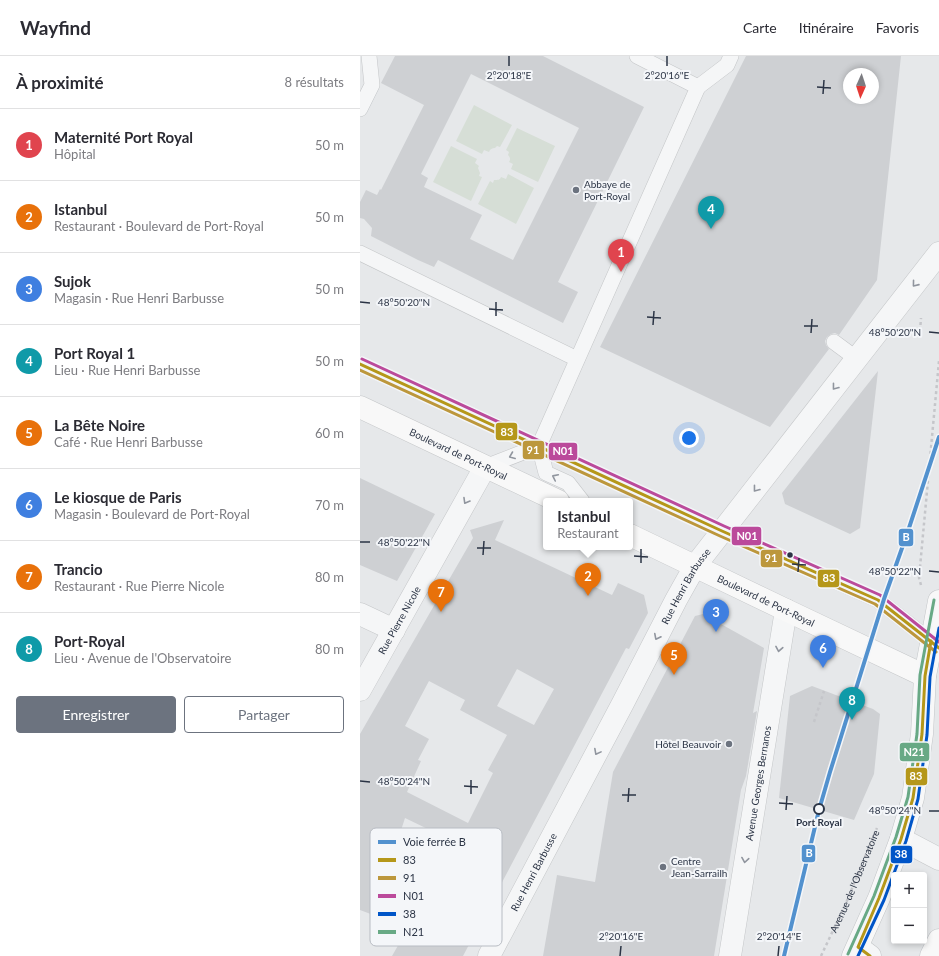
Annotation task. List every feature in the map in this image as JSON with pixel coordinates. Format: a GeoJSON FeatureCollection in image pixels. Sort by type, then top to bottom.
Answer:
{"type":"FeatureCollection","features":[{"type":"Feature","properties":{"kind":"main road","name":"Boulevard de Port-Royal"},"geometry":{"type":"LineString","coordinates":[[360,407],[552,498]]}},
{"type":"Feature","properties":{"kind":"main road","name":"Boulevard de Port-Royal"},"geometry":{"type":"LineString","coordinates":[[633,536],[932,680]]}},
{"type":"Feature","properties":{"kind":"main road"},"geometry":{"type":"LineString","coordinates":[[860,953],[901,839],[913,798],[922,734],[932,680],[939,601]]}},
{"type":"Feature","properties":{"kind":"main road"},"geometry":{"type":"LineString","coordinates":[[931,956],[939,940]]}},
{"type":"Feature","properties":{"kind":"street","name":"Rue Henri Barbusse"},"geometry":{"type":"LineString","coordinates":[[502,932],[695,566],[939,253]]}},
{"type":"Feature","properties":{"kind":"street","name":"Rue Pierre Nicole"},"geometry":{"type":"LineString","coordinates":[[360,690],[485,467]]}},
{"type":"Feature","properties":{"kind":"street","name":"Avenue Georges Bernanos"},"geometry":{"type":"LineString","coordinates":[[730,956],[786,610]]}},
{"type":"Feature","properties":{"kind":"street"},"geometry":{"type":"LineString","coordinates":[[360,614],[394,630]]}},
{"type":"Feature","properties":{"kind":"street"},"geometry":{"type":"LineString","coordinates":[[901,839],[939,859]]}},
{"type":"Feature","properties":{"kind":"street","name":"Rue Henri Barbusse"},"geometry":{"type":"LineString","coordinates":[[489,956],[494,946]]}},
{"type":"Feature","properties":{"kind":"lane"},"geometry":{"type":"LineString","coordinates":[[360,109],[372,85],[369,56]]}},
{"type":"Feature","properties":{"kind":"lane"},"geometry":{"type":"LineString","coordinates":[[637,56],[698,88]]}},
{"type":"Feature","properties":{"kind":"lane"},"geometry":{"type":"LineString","coordinates":[[580,498],[568,484],[546,473],[539,446],[698,88],[727,65],[732,56]]}},
{"type":"Feature","properties":{"kind":"lane"},"geometry":{"type":"LineString","coordinates":[[360,253],[577,359]]}},
{"type":"Feature","properties":{"kind":"lane"},"geometry":{"type":"LineString","coordinates":[[834,342],[857,359]]}},
{"type":"Feature","properties":{"kind":"lane"},"geometry":{"type":"LineString","coordinates":[[360,364],[722,531],[878,600],[936,648]]}},
{"type":"Feature","properties":{"kind":"lane"},"geometry":{"type":"LineString","coordinates":[[485,467],[539,446]]}},
{"type":"Feature","properties":{"kind":"path"},"geometry":{"type":"LineString","coordinates":[[920,331],[921,316]]}},
{"type":"Feature","properties":{"kind":"path"},"geometry":{"type":"LineString","coordinates":[[919,578],[939,361]]}},
{"type":"Feature","properties":{"kind":"path"},"geometry":{"type":"LineString","coordinates":[[814,722],[824,691]]}},
{"type":"Feature","properties":{"kind":"path","name":"Avenue de l'Observatoire"},"geometry":{"type":"LineString","coordinates":[[820,956],[846,903],[878,825]]}},
{"type":"Feature","properties":{"kind":"path"},"geometry":{"type":"LineString","coordinates":[[823,951],[825,956]]}},
{"type":"Feature","properties":{"kind":"shaded area"},"geometry":{"type":"Polygon","coordinates":[[[474,105],[512,125],[500,147],[497,146],[489,152],[484,150],[482,154],[456,141],[474,105]]]}},
{"type":"Feature","properties":{"kind":"shaded area"},"geometry":{"type":"Polygon","coordinates":[[[517,128],[555,146],[538,182],[511,169],[513,164],[509,162],[509,152],[506,150],[517,128]]]}},
{"type":"Feature","properties":{"kind":"shaded area"},"geometry":{"type":"Polygon","coordinates":[[[451,146],[477,159],[475,163],[479,166],[479,176],[482,177],[471,201],[433,182],[451,146]]]}},
{"type":"Feature","properties":{"kind":"shaded area"},"geometry":{"type":"Polygon","coordinates":[[[508,174],[534,188],[516,224],[478,204],[490,181],[493,183],[494,180],[499,180],[501,177],[506,179],[508,174]]]}},
{"type":"Feature","properties":{"kind":"building","name":"Abbaye de Port-Royal"},"geometry":{"type":"Polygon","coordinates":[[[395,56],[543,56],[644,107],[558,282],[578,292],[563,323],[438,260],[434,267],[371,236],[372,228],[364,219],[360,218],[360,202],[366,190],[377,195],[380,189],[381,190],[424,105],[381,83],[395,56]],[[471,74],[421,174],[428,178],[424,187],[482,215],[470,239],[513,260],[579,128],[471,74]]]}},
{"type":"Feature","properties":{"kind":"building"},"geometry":{"type":"Polygon","coordinates":[[[746,56],[901,56],[877,280],[839,335],[835,333],[827,337],[825,341],[829,349],[770,427],[600,347],[746,56]]]}},
{"type":"Feature","properties":{"kind":"building"},"geometry":{"type":"Polygon","coordinates":[[[878,371],[860,528],[850,534],[785,504],[782,493],[878,371]]]}},
{"type":"Feature","properties":{"kind":"building"},"geometry":{"type":"Polygon","coordinates":[[[360,478],[435,514],[397,581],[360,565],[360,478]]]}},
{"type":"Feature","properties":{"kind":"building"},"geometry":{"type":"Polygon","coordinates":[[[504,520],[495,540],[612,595],[618,583],[644,595],[648,613],[629,649],[626,648],[502,882],[502,828],[426,828],[405,818],[402,828],[370,828],[370,914],[360,910],[360,734],[473,538],[470,530],[504,520]],[[517,669],[497,706],[534,725],[554,689],[517,669]],[[429,681],[405,726],[429,739],[418,760],[421,761],[407,792],[468,823],[493,773],[488,770],[507,735],[460,710],[465,700],[429,681]]]}},
{"type":"Feature","properties":{"kind":"building"},"geometry":{"type":"Polygon","coordinates":[[[703,614],[764,648],[753,713],[757,711],[746,776],[741,790],[714,956],[543,956],[557,875],[595,882],[613,772],[695,616],[703,614]]]}},
{"type":"Feature","properties":{"kind":"building"},"geometry":{"type":"Polygon","coordinates":[[[812,686],[873,709],[880,714],[874,774],[854,820],[779,798],[790,696],[812,686]]]}},
{"type":"Feature","properties":{"kind":"building"},"geometry":{"type":"Polygon","coordinates":[[[398,946],[468,946],[463,956],[392,956],[398,946]]]}},
{"type":"Feature","properties":{"kind":"rail line","name":"B"},"geometry":{"type":"LineString","coordinates":[[784,956],[819,810],[830,772],[884,599],[939,437]]}},
{"type":"Feature","properties":{"kind":"transit line","name":"N01"},"geometry":{"type":"LineString","coordinates":[[362,359],[724,526],[880,595],[939,642]]}},
{"type":"Feature","properties":{"kind":"transit line","name":"83"},"geometry":{"type":"LineString","coordinates":[[360,364],[722,531],[878,600],[939,648]]}},
{"type":"Feature","properties":{"kind":"transit line","name":"91"},"geometry":{"type":"LineString","coordinates":[[360,370],[720,536],[875,604],[936,652]]}},
{"type":"Feature","properties":{"kind":"transit line","name":"N21"},"geometry":{"type":"LineString","coordinates":[[848,954],[874,896],[896,837],[908,797],[917,734],[920,675],[934,600]]}},
{"type":"Feature","properties":{"kind":"transit line","name":"38"},"geometry":{"type":"LineString","coordinates":[[858,956],[884,900],[906,841],[918,799],[927,735],[930,677],[939,628]]}},
{"type":"Feature","properties":{"kind":"transit line","name":"83"},"geometry":{"type":"LineString","coordinates":[[870,956],[858,947],[879,898],[901,839],[913,798],[922,734],[925,676],[931,641]]}},
{"type":"Feature","properties":{"kind":"place","name":"Abbaye de Port-Royal"},"geometry":{"type":"Point","coordinates":[576,190]}},
{"type":"Feature","properties":{"kind":"place","name":"Port Royal 1"},"geometry":{"type":"Point","coordinates":[711,229]}},
{"type":"Feature","properties":{"kind":"place","name":"Maternité Port Royal"},"geometry":{"type":"Point","coordinates":[621,272]}},
{"type":"Feature","properties":{"kind":"place","name":"Istanbul"},"geometry":{"type":"Point","coordinates":[588,596]}},
{"type":"Feature","properties":{"kind":"place","name":"Trancio"},"geometry":{"type":"Point","coordinates":[441,612]}},
{"type":"Feature","properties":{"kind":"place","name":"Sujok"},"geometry":{"type":"Point","coordinates":[716,632]}},
{"type":"Feature","properties":{"kind":"place","name":"Le kiosque de Paris"},"geometry":{"type":"Point","coordinates":[823,668]}},
{"type":"Feature","properties":{"kind":"place","name":"La Bête Noire"},"geometry":{"type":"Point","coordinates":[674,675]}},
{"type":"Feature","properties":{"kind":"place","name":"Port-Royal"},"geometry":{"type":"Point","coordinates":[852,720]}},
{"type":"Feature","properties":{"kind":"place","name":"Hôtel Beauvoir"},"geometry":{"type":"Point","coordinates":[729,744]}},
{"type":"Feature","properties":{"kind":"place","name":"Port Royal"},"geometry":{"type":"Point","coordinates":[819,809]}},
{"type":"Feature","properties":{"kind":"place","name":"Centre Jean-Sarrailh"},"geometry":{"type":"Point","coordinates":[663,867]}}]}
